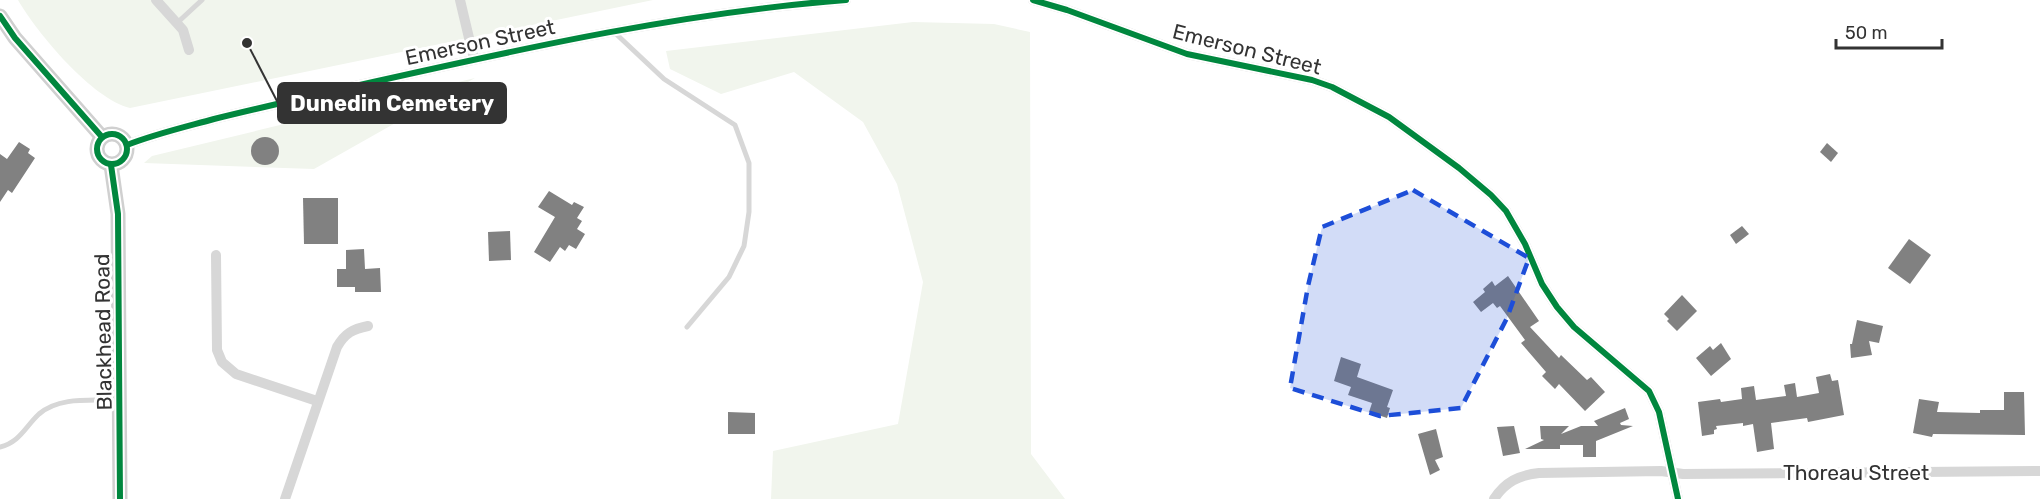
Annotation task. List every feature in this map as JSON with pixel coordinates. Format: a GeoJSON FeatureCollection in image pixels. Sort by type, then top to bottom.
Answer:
{"type":"FeatureCollection","features":[{"type":"Feature","properties":{"kind":"main road"},"geometry":{"type":"LineString","coordinates":[[0,16],[15,38],[102,137]]}},
{"type":"Feature","properties":{"kind":"main road"},"geometry":{"type":"LineString","coordinates":[[112,134],[125,141],[126,155],[120,163],[111,165],[101,161],[97,146],[102,137],[112,134]]}},
{"type":"Feature","properties":{"kind":"main road","name":"Blackhead Road"},"geometry":{"type":"LineString","coordinates":[[111,165],[118,214],[120,499]]}},
{"type":"Feature","properties":{"kind":"street"},"geometry":{"type":"LineString","coordinates":[[156,0],[183,30],[189,50]]}},
{"type":"Feature","properties":{"kind":"street"},"geometry":{"type":"LineString","coordinates":[[460,0],[474,59]]}},
{"type":"Feature","properties":{"kind":"street","name":"Emerson Street"},"geometry":{"type":"LineString","coordinates":[[127,145],[150,136],[242,112],[474,59],[613,31],[792,5],[846,0]]}},
{"type":"Feature","properties":{"kind":"street","name":"Emerson Street"},"geometry":{"type":"LineString","coordinates":[[1033,0],[1067,10],[1187,54],[1312,80],[1332,87],[1371,106],[1416,135],[1491,195],[1506,211],[1516,227],[1542,284],[1557,307],[1574,327],[1649,391],[1659,412],[1678,499]]}},
{"type":"Feature","properties":{"kind":"street"},"geometry":{"type":"LineString","coordinates":[[216,255],[217,350],[222,362],[236,374],[317,401]]}},
{"type":"Feature","properties":{"kind":"street"},"geometry":{"type":"LineString","coordinates":[[285,499],[317,401],[342,338],[355,328],[368,326]]}},
{"type":"Feature","properties":{"kind":"street","name":"Thoreau Street"},"geometry":{"type":"LineString","coordinates":[[1494,499],[1499,490],[1524,475],[1554,473],[2040,471]]}},
{"type":"Feature","properties":{"kind":"lane"},"geometry":{"type":"LineString","coordinates":[[177,22],[202,0]]}},
{"type":"Feature","properties":{"kind":"lane"},"geometry":{"type":"LineString","coordinates":[[613,31],[664,79],[735,125],[749,163],[748,212],[744,246],[729,277],[687,327]]}},
{"type":"Feature","properties":{"kind":"lane"},"geometry":{"type":"LineString","coordinates":[[0,447],[11,444],[21,436],[38,415],[49,407],[81,401],[121,400]]}},
{"type":"Feature","properties":{"kind":"highlighted area"},"geometry":{"type":"Polygon","coordinates":[[[1413,190],[1529,258],[1507,318],[1461,408],[1380,416],[1290,388],[1308,286],[1322,227],[1413,190]]]}},
{"type":"Feature","properties":{"kind":"shaded area"},"geometry":{"type":"Polygon","coordinates":[[[18,0],[653,0],[130,108],[115,102],[83,79],[38,30],[18,0]]]}},
{"type":"Feature","properties":{"kind":"shaded area"},"geometry":{"type":"Polygon","coordinates":[[[913,22],[994,24],[1030,32],[1031,454],[1065,499],[771,499],[773,451],[898,424],[923,282],[897,184],[863,122],[794,72],[721,94],[670,69],[666,51],[913,22]]]}},
{"type":"Feature","properties":{"kind":"shaded area"},"geometry":{"type":"Polygon","coordinates":[[[475,78],[314,169],[144,163],[152,156],[475,78]]]}},
{"type":"Feature","properties":{"kind":"building"},"geometry":{"type":"Polygon","coordinates":[[[265,137],[275,141],[279,151],[275,161],[265,165],[255,161],[251,151],[255,141],[265,137]]]}},
{"type":"Feature","properties":{"kind":"building"},"geometry":{"type":"Polygon","coordinates":[[[19,142],[30,149],[28,153],[35,158],[12,193],[8,190],[0,202],[0,154],[7,159],[19,142]]]}},
{"type":"Feature","properties":{"kind":"building"},"geometry":{"type":"Polygon","coordinates":[[[1827,143],[1838,153],[1831,162],[1820,152],[1827,143]]]}},
{"type":"Feature","properties":{"kind":"building"},"geometry":{"type":"Polygon","coordinates":[[[549,191],[572,205],[574,202],[584,207],[577,218],[582,221],[577,229],[585,234],[576,249],[569,245],[565,251],[560,247],[550,262],[534,252],[555,217],[538,207],[549,191]]]}},
{"type":"Feature","properties":{"kind":"building"},"geometry":{"type":"Polygon","coordinates":[[[303,198],[338,198],[338,244],[304,244],[303,198]]]}},
{"type":"Feature","properties":{"kind":"building"},"geometry":{"type":"Polygon","coordinates":[[[1742,226],[1749,234],[1736,244],[1730,235],[1742,226]]]}},
{"type":"Feature","properties":{"kind":"building"},"geometry":{"type":"Polygon","coordinates":[[[510,231],[511,260],[489,261],[488,232],[510,231]]]}},
{"type":"Feature","properties":{"kind":"building"},"geometry":{"type":"Polygon","coordinates":[[[1909,239],[1931,255],[1910,284],[1888,268],[1909,239]]]}},
{"type":"Feature","properties":{"kind":"building"},"geometry":{"type":"Polygon","coordinates":[[[364,249],[365,269],[380,268],[381,292],[355,292],[355,287],[337,287],[337,269],[346,269],[346,250],[364,249]]]}},
{"type":"Feature","properties":{"kind":"building"},"geometry":{"type":"Polygon","coordinates":[[[1508,276],[1539,321],[1530,327],[1559,358],[1561,355],[1587,380],[1591,377],[1605,392],[1585,411],[1559,384],[1555,389],[1542,376],[1546,372],[1521,343],[1525,340],[1500,306],[1497,308],[1493,303],[1481,312],[1473,302],[1485,292],[1483,289],[1492,281],[1495,286],[1508,276]]]}},
{"type":"Feature","properties":{"kind":"building"},"geometry":{"type":"Polygon","coordinates":[[[1682,295],[1697,311],[1677,331],[1667,321],[1669,319],[1664,314],[1682,295]]]}},
{"type":"Feature","properties":{"kind":"building"},"geometry":{"type":"Polygon","coordinates":[[[1857,320],[1883,326],[1879,343],[1869,341],[1872,355],[1851,358],[1850,344],[1852,344],[1857,320]]]}},
{"type":"Feature","properties":{"kind":"building"},"geometry":{"type":"Polygon","coordinates":[[[1721,343],[1731,359],[1711,376],[1696,358],[1710,346],[1713,350],[1721,343]]]}},
{"type":"Feature","properties":{"kind":"building"},"geometry":{"type":"Polygon","coordinates":[[[1341,357],[1361,364],[1357,377],[1393,390],[1387,407],[1390,408],[1387,418],[1369,412],[1372,403],[1348,395],[1351,387],[1334,381],[1341,357]]]}},
{"type":"Feature","properties":{"kind":"building"},"geometry":{"type":"Polygon","coordinates":[[[1830,374],[1832,381],[1838,380],[1844,415],[1808,422],[1807,418],[1771,423],[1774,449],[1757,452],[1753,424],[1716,426],[1714,434],[1702,436],[1698,402],[1742,399],[1741,388],[1754,386],[1756,400],[1786,396],[1784,385],[1795,383],[1797,397],[1819,393],[1816,377],[1830,374]]]}},
{"type":"Feature","properties":{"kind":"building"},"geometry":{"type":"Polygon","coordinates":[[[2004,392],[2024,392],[2025,435],[1933,434],[1932,437],[1913,433],[1919,399],[1939,402],[1937,412],[1980,413],[1980,410],[2004,410],[2004,392]]]}},
{"type":"Feature","properties":{"kind":"building"},"geometry":{"type":"Polygon","coordinates":[[[1625,408],[1629,419],[1620,423],[1633,426],[1596,441],[1596,457],[1583,457],[1583,445],[1560,445],[1560,449],[1525,449],[1544,440],[1541,439],[1540,426],[1569,426],[1561,434],[1581,426],[1598,426],[1594,421],[1625,408]]]}},
{"type":"Feature","properties":{"kind":"building"},"geometry":{"type":"Polygon","coordinates":[[[728,412],[755,413],[755,434],[728,434],[728,412]]]}},
{"type":"Feature","properties":{"kind":"building"},"geometry":{"type":"Polygon","coordinates":[[[1514,426],[1520,453],[1503,456],[1497,427],[1514,426]]]}},
{"type":"Feature","properties":{"kind":"building"},"geometry":{"type":"Polygon","coordinates":[[[1436,429],[1443,457],[1435,460],[1440,470],[1430,475],[1418,434],[1436,429]]]}},
{"type":"Feature","properties":{"kind":"cycle path"},"geometry":{"type":"LineString","coordinates":[[127,145],[148,137],[234,114],[608,32],[727,13],[846,0]]}},
{"type":"Feature","properties":{"kind":"cycle path"},"geometry":{"type":"LineString","coordinates":[[1033,0],[1067,10],[1187,54],[1312,80],[1332,87],[1389,117],[1459,168],[1506,211],[1525,244],[1542,284],[1574,327],[1649,391],[1659,412],[1678,499]]}},
{"type":"Feature","properties":{"kind":"cycle path"},"geometry":{"type":"LineString","coordinates":[[0,16],[15,38],[102,137]]}},
{"type":"Feature","properties":{"kind":"cycle path"},"geometry":{"type":"LineString","coordinates":[[112,134],[123,138],[127,149],[123,160],[112,164],[101,160],[97,149],[101,138],[112,134]]}},
{"type":"Feature","properties":{"kind":"cycle path"},"geometry":{"type":"LineString","coordinates":[[111,165],[118,214],[120,499]]}},
{"type":"Feature","properties":{"kind":"place","name":"Dunedin Cemetery"},"geometry":{"type":"Point","coordinates":[247,43]}}]}
